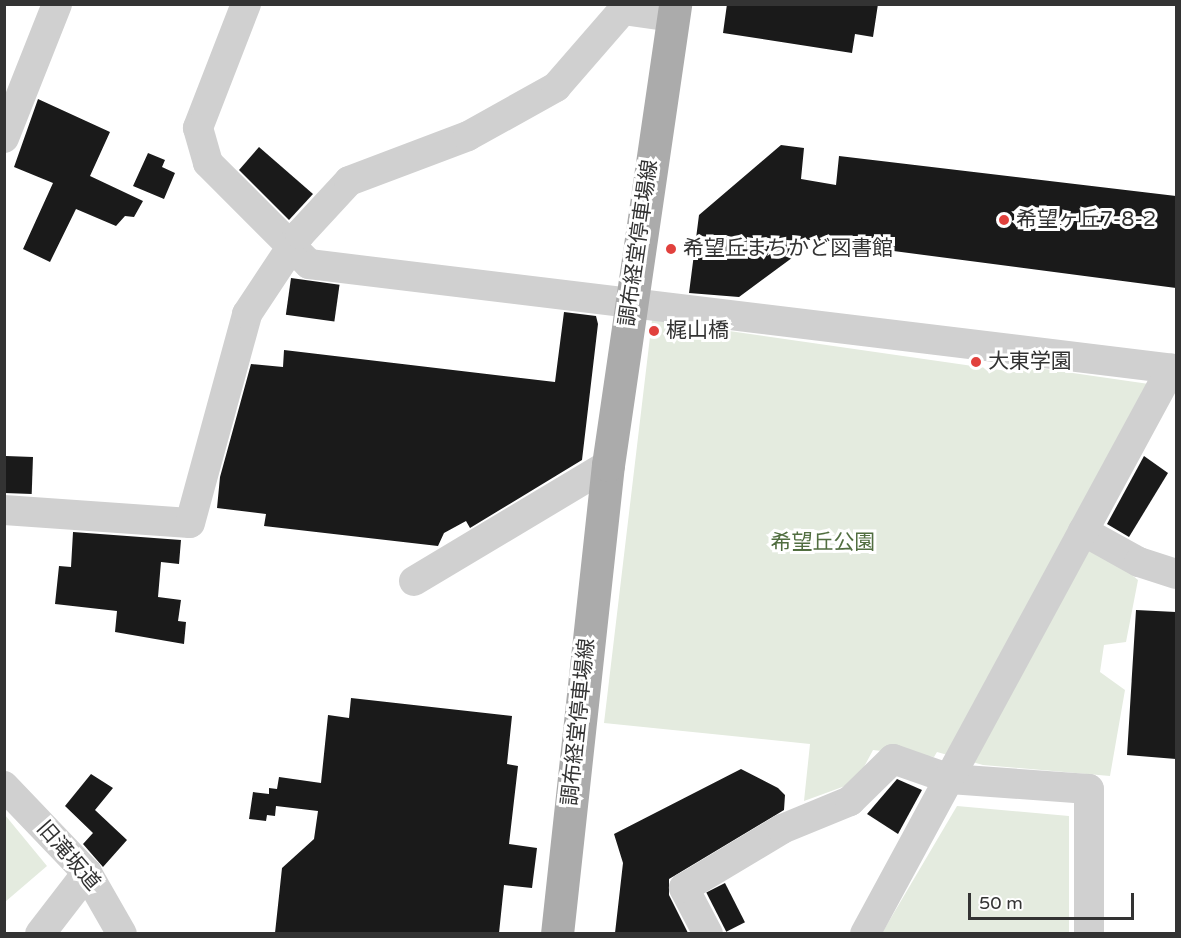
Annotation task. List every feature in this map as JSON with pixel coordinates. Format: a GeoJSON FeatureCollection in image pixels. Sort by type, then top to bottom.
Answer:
{"type":"FeatureCollection","features":[{"type":"Feature","properties":{"kind":"main road","name":"調布経堂停車場線"},"geometry":{"type":"LineString","coordinates":[[556,933],[605,486],[674,11]]}},
{"type":"Feature","properties":{"kind":"street"},"geometry":{"type":"LineString","coordinates":[[4,138],[57,4]]}},
{"type":"Feature","properties":{"kind":"street"},"geometry":{"type":"LineString","coordinates":[[246,4],[198,128],[208,163],[309,264],[1174,369],[1083,531],[866,933]]}},
{"type":"Feature","properties":{"kind":"street"},"geometry":{"type":"LineString","coordinates":[[4,510],[190,523],[247,314],[291,247],[349,181],[468,136],[556,87],[620,8],[674,11]]}},
{"type":"Feature","properties":{"kind":"street"},"geometry":{"type":"LineString","coordinates":[[414,581],[605,486]]}},
{"type":"Feature","properties":{"kind":"street"},"geometry":{"type":"LineString","coordinates":[[1083,531],[1139,562],[1176,574]]}},
{"type":"Feature","properties":{"kind":"street"},"geometry":{"type":"LineString","coordinates":[[708,933],[684,888],[782,829],[850,801],[893,759],[951,778],[1089,789],[1089,933]]}},
{"type":"Feature","properties":{"kind":"street","name":"旧滝坂道"},"geometry":{"type":"LineString","coordinates":[[4,786],[93,882],[123,933]]}},
{"type":"Feature","properties":{"kind":"street"},"geometry":{"type":"LineString","coordinates":[[40,933],[93,882]]}},
{"type":"Feature","properties":{"kind":"green space","name":"希望丘公園"},"geometry":{"type":"Polygon","coordinates":[[[652,320],[1022,373],[1024,366],[1149,384],[1073,526],[1138,580],[1126,642],[1104,645],[1100,672],[1125,690],[1110,776],[983,765],[937,752],[934,757],[873,750],[856,782],[804,801],[810,744],[604,723],[652,320]]]}},
{"type":"Feature","properties":{"kind":"green space"},"geometry":{"type":"Polygon","coordinates":[[[957,806],[1069,816],[1069,933],[882,933],[957,806]]]}},
{"type":"Feature","properties":{"kind":"green space"},"geometry":{"type":"Polygon","coordinates":[[[5,815],[47,866],[4,902],[5,815]]]}},
{"type":"Feature","properties":{"kind":"building"},"geometry":{"type":"Polygon","coordinates":[[[727,4],[878,4],[873,37],[855,34],[852,53],[723,33],[727,4]]]}},
{"type":"Feature","properties":{"kind":"building"},"geometry":{"type":"Polygon","coordinates":[[[38,99],[110,132],[90,176],[143,201],[134,217],[125,216],[116,226],[76,209],[50,262],[23,249],[53,183],[14,167],[38,99]]]}},
{"type":"Feature","properties":{"kind":"building","name":"希望ヶ丘7-8-2"},"geometry":{"type":"Polygon","coordinates":[[[781,145],[804,148],[801,179],[836,185],[839,156],[1176,196],[1176,288],[802,239],[800,252],[739,297],[689,293],[699,215],[781,145]]]}},
{"type":"Feature","properties":{"kind":"building"},"geometry":{"type":"Polygon","coordinates":[[[259,147],[313,194],[289,220],[239,170],[259,147]]]}},
{"type":"Feature","properties":{"kind":"building"},"geometry":{"type":"Polygon","coordinates":[[[148,153],[165,160],[162,167],[175,173],[164,199],[133,186],[148,153]]]}},
{"type":"Feature","properties":{"kind":"building"},"geometry":{"type":"Polygon","coordinates":[[[291,278],[340,285],[334,321],[286,315],[291,278]]]}},
{"type":"Feature","properties":{"kind":"building"},"geometry":{"type":"Polygon","coordinates":[[[564,312],[596,316],[598,324],[582,460],[470,528],[466,521],[444,533],[438,546],[264,526],[266,514],[217,508],[220,477],[251,364],[283,367],[284,350],[555,382],[564,312]]]}},
{"type":"Feature","properties":{"kind":"building"},"geometry":{"type":"Polygon","coordinates":[[[6,456],[33,457],[32,494],[5,493],[6,456]]]}},
{"type":"Feature","properties":{"kind":"building"},"geometry":{"type":"Polygon","coordinates":[[[1144,456],[1168,473],[1129,537],[1107,524],[1144,456]]]}},
{"type":"Feature","properties":{"kind":"building"},"geometry":{"type":"Polygon","coordinates":[[[73,532],[181,540],[179,564],[161,562],[158,597],[181,600],[178,621],[186,622],[184,644],[115,632],[117,611],[55,604],[59,566],[71,567],[73,532]]]}},
{"type":"Feature","properties":{"kind":"building"},"geometry":{"type":"Polygon","coordinates":[[[1136,610],[1176,612],[1176,759],[1127,755],[1136,610]]]}},
{"type":"Feature","properties":{"kind":"building"},"geometry":{"type":"Polygon","coordinates":[[[351,698],[512,716],[507,764],[518,766],[509,844],[537,848],[532,888],[504,885],[499,933],[275,933],[282,868],[314,839],[318,811],[276,806],[275,816],[267,815],[266,821],[249,819],[253,792],[269,794],[269,788],[277,789],[279,777],[321,783],[328,715],[349,718],[351,698]]]}},
{"type":"Feature","properties":{"kind":"building"},"geometry":{"type":"Polygon","coordinates":[[[741,769],[778,788],[785,795],[784,810],[669,879],[669,895],[688,933],[615,933],[623,863],[614,834],[741,769]]]}},
{"type":"Feature","properties":{"kind":"building"},"geometry":{"type":"Polygon","coordinates":[[[91,774],[113,788],[95,810],[127,840],[103,867],[83,844],[93,833],[65,806],[91,774]]]}},
{"type":"Feature","properties":{"kind":"building"},"geometry":{"type":"Polygon","coordinates":[[[897,779],[922,790],[898,834],[867,814],[897,779]]]}},
{"type":"Feature","properties":{"kind":"building"},"geometry":{"type":"Polygon","coordinates":[[[725,883],[745,922],[726,932],[706,893],[725,883]]]}},
{"type":"Feature","properties":{"kind":"place","name":"希望ヶ丘7-8-2"},"geometry":{"type":"Point","coordinates":[1004,220]}},
{"type":"Feature","properties":{"kind":"place","name":"希望丘まちかど図書館"},"geometry":{"type":"Point","coordinates":[671,249]}},
{"type":"Feature","properties":{"kind":"place","name":"梶山橋"},"geometry":{"type":"Point","coordinates":[654,331]}},
{"type":"Feature","properties":{"kind":"place","name":"大東学園"},"geometry":{"type":"Point","coordinates":[976,362]}}]}
